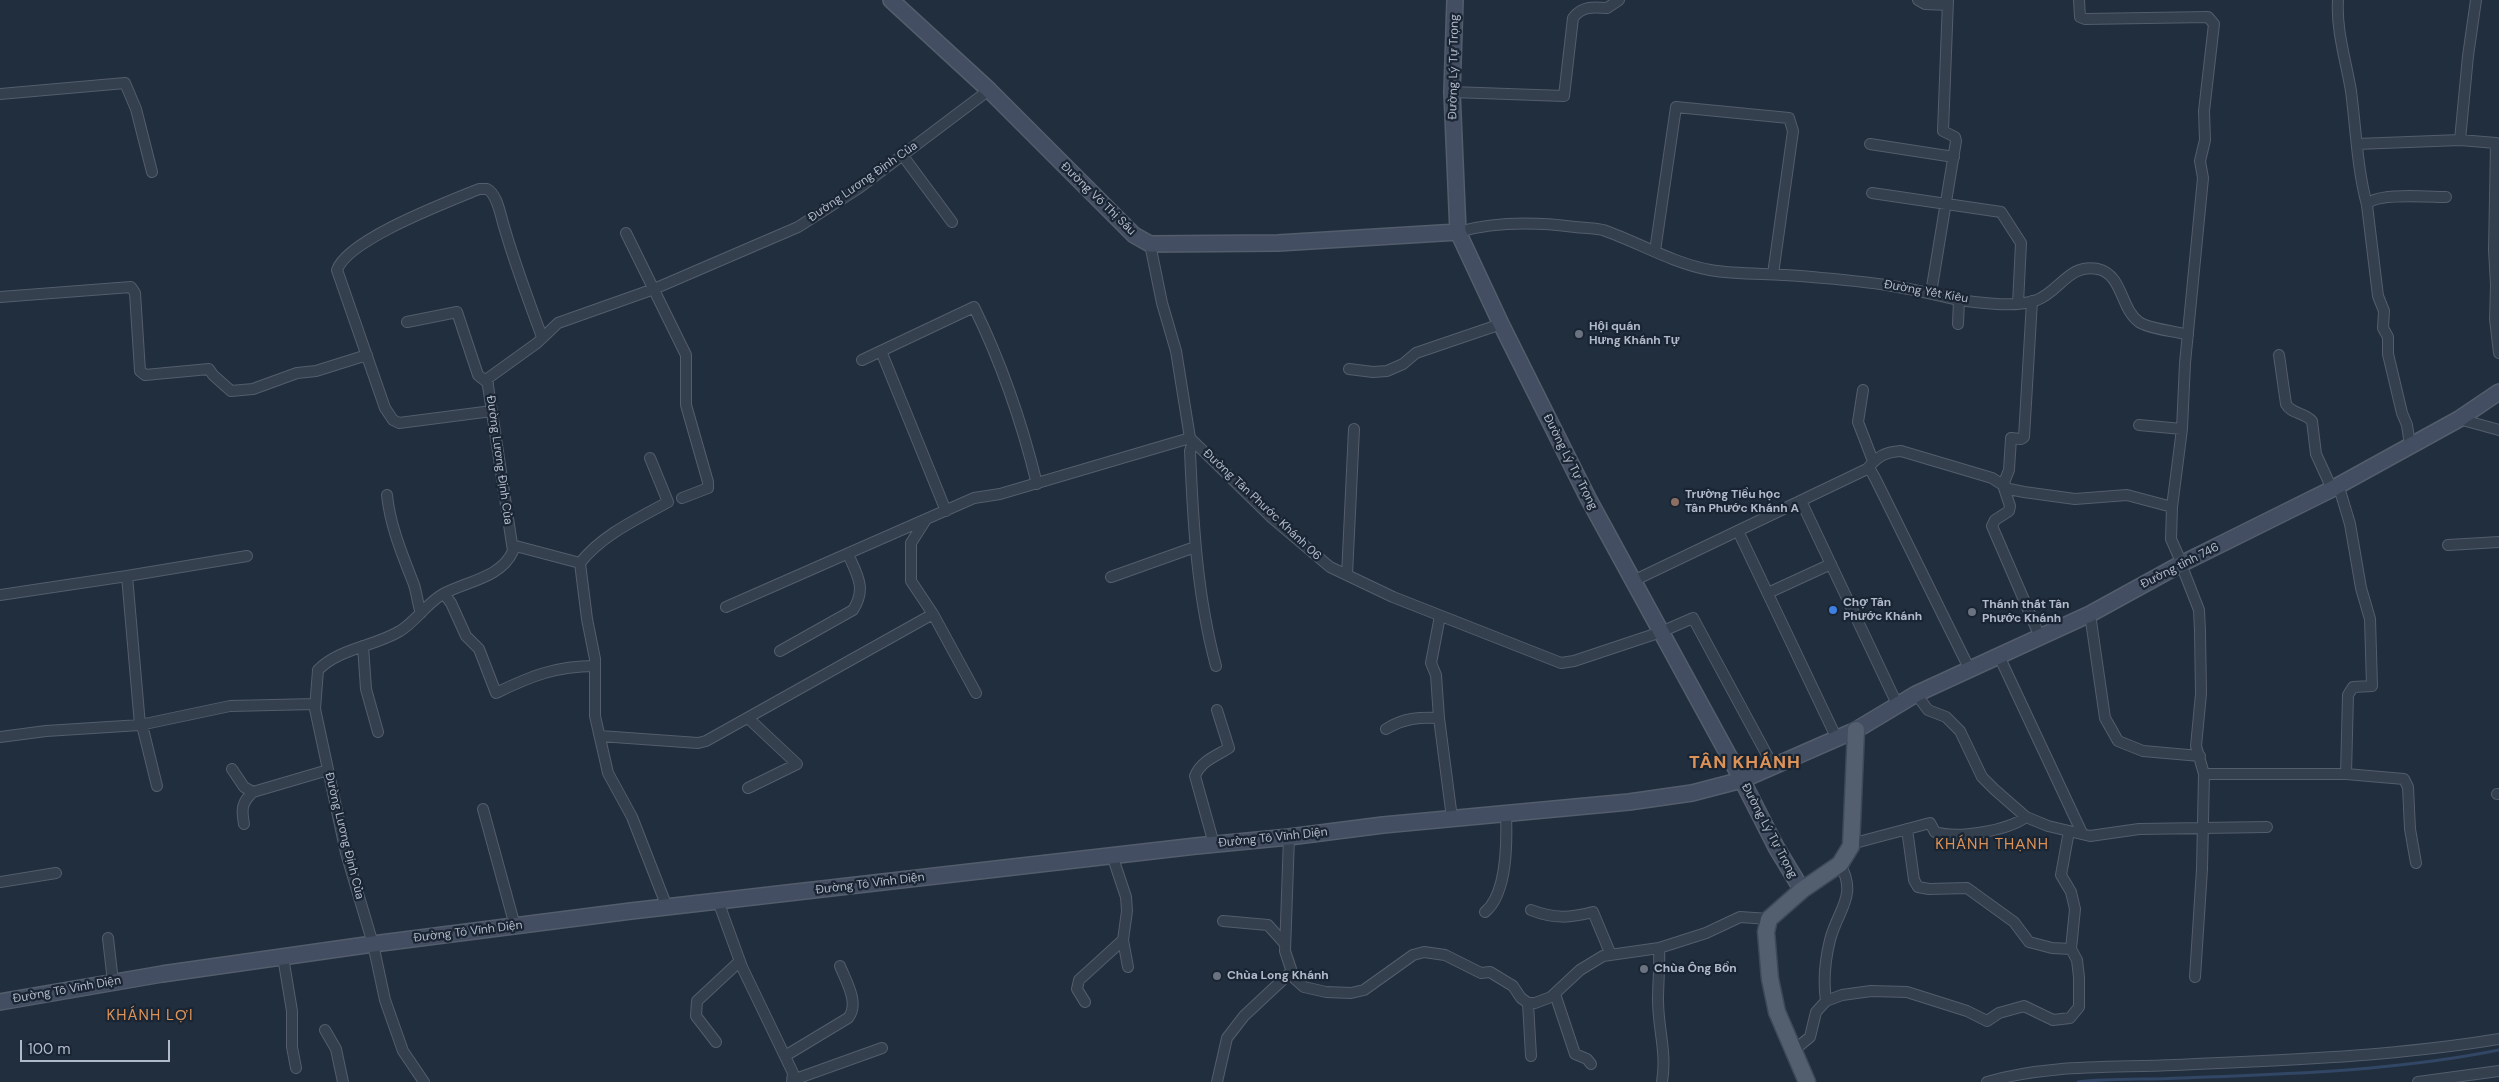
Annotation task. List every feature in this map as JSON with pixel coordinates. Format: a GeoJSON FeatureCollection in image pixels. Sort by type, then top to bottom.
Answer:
{"type":"FeatureCollection","features":[{"type":"Feature","properties":{"kind":"main road","name":"Đường Võ Thị Sáu"},"geometry":{"type":"LineString","coordinates":[[891,0],[990,90],[1134,235],[1150,244]]}},
{"type":"Feature","properties":{"kind":"main road","name":"Đường Lý Tự Trọng"},"geometry":{"type":"LineString","coordinates":[[1455,0],[1452,92],[1458,232],[1501,324],[1588,498],[1742,780],[1776,847],[1802,890]]}},
{"type":"Feature","properties":{"kind":"main road"},"geometry":{"type":"LineString","coordinates":[[1150,244],[1278,243],[1458,232]]}},
{"type":"Feature","properties":{"kind":"main road","name":"Đường tỉnh 746"},"geometry":{"type":"LineString","coordinates":[[1742,780],[1856,730],[1916,694],[2090,614],[2182,564],[2335,487],[2459,419],[2499,392]]}},
{"type":"Feature","properties":{"kind":"main road"},"geometry":{"type":"LineString","coordinates":[[1807,1082],[1777,1012],[1770,979],[1766,932],[1769,919],[1802,890],[1840,864],[1852,844],[1856,730]]}},
{"type":"Feature","properties":{"kind":"main road","name":"Đường Tô Vĩnh Diện"},"geometry":{"type":"LineString","coordinates":[[0,1002],[112,982],[373,944],[667,907],[1112,855],[1452,818],[1630,802],[1692,793],[1742,780]]}},
{"type":"Feature","properties":{"kind":"street"},"geometry":{"type":"LineString","coordinates":[[1452,92],[1564,96],[1574,18],[1578,11],[1592,7],[1607,8],[1619,0]]}},
{"type":"Feature","properties":{"kind":"street"},"geometry":{"type":"LineString","coordinates":[[1918,0],[1925,4],[1948,3],[1943,131],[1955,137],[1947,204],[1931,292]]}},
{"type":"Feature","properties":{"kind":"street"},"geometry":{"type":"LineString","coordinates":[[2079,0],[2080,17],[2085,20],[2208,17],[2214,24],[2204,111],[2205,140],[2200,161],[2203,178],[2188,335],[2182,429],[2172,506],[2171,539],[2199,610],[2201,694],[2196,746],[2204,774],[2200,907],[2195,976]]}},
{"type":"Feature","properties":{"kind":"street"},"geometry":{"type":"LineString","coordinates":[[2338,0],[2337,13],[2361,181],[2367,205],[2378,296],[2384,311],[2383,328],[2388,337],[2388,354],[2407,425],[2410,446]]}},
{"type":"Feature","properties":{"kind":"street"},"geometry":{"type":"LineString","coordinates":[[2460,140],[2468,56],[2476,0]]}},
{"type":"Feature","properties":{"kind":"street"},"geometry":{"type":"LineString","coordinates":[[0,94],[125,83],[136,109],[152,172]]}},
{"type":"Feature","properties":{"kind":"street","name":"Đường Lương Định Của"},"geometry":{"type":"LineString","coordinates":[[424,1082],[404,1051],[385,1000],[373,944],[346,852],[315,704],[318,670],[336,656],[400,631],[444,594],[467,582],[483,578],[510,558],[513,551],[487,379],[495,371],[524,353],[558,323],[654,289],[798,227],[859,188],[990,90]]}},
{"type":"Feature","properties":{"kind":"street"},"geometry":{"type":"LineString","coordinates":[[1655,251],[1676,106],[1789,118],[1793,131],[1773,274]]}},
{"type":"Feature","properties":{"kind":"street"},"geometry":{"type":"LineString","coordinates":[[2357,144],[2460,140],[2496,143],[2494,250],[2495,318],[2499,353]]}},
{"type":"Feature","properties":{"kind":"street"},"geometry":{"type":"LineString","coordinates":[[1870,144],[1954,157]]}},
{"type":"Feature","properties":{"kind":"street"},"geometry":{"type":"LineString","coordinates":[[903,156],[952,222]]}},
{"type":"Feature","properties":{"kind":"street"},"geometry":{"type":"LineString","coordinates":[[492,412],[399,423],[393,420],[385,408],[337,270],[340,261],[386,230],[479,189],[490,190],[542,337]]}},
{"type":"Feature","properties":{"kind":"street"},"geometry":{"type":"LineString","coordinates":[[1872,193],[2001,212],[2022,243],[2018,304]]}},
{"type":"Feature","properties":{"kind":"street"},"geometry":{"type":"LineString","coordinates":[[2367,205],[2371,200],[2384,197],[2446,198]]}},
{"type":"Feature","properties":{"kind":"street","name":"Đường Yết Kiêu"},"geometry":{"type":"LineString","coordinates":[[1458,232],[1476,227],[1514,223],[1566,225],[1601,230],[1708,270],[1773,274],[1895,286],[1931,292],[1959,300],[2018,304],[2032,301],[2048,293],[2074,271],[2087,268],[2097,269],[2108,272],[2114,278],[2130,314],[2139,322],[2147,327],[2188,335]]}},
{"type":"Feature","properties":{"kind":"street"},"geometry":{"type":"LineString","coordinates":[[626,233],[686,355],[686,405],[689,422],[708,478],[708,488],[705,491],[682,498]]}},
{"type":"Feature","properties":{"kind":"street"},"geometry":{"type":"LineString","coordinates":[[1150,244],[1162,303],[1176,351],[1191,440],[1195,547],[1209,640],[1216,666]]}},
{"type":"Feature","properties":{"kind":"street"},"geometry":{"type":"LineString","coordinates":[[0,297],[131,287],[135,293],[140,371],[146,375],[209,369],[226,389],[231,392],[253,389],[297,373],[316,371],[366,355]]}},
{"type":"Feature","properties":{"kind":"street"},"geometry":{"type":"LineString","coordinates":[[1958,324],[1959,300]]}},
{"type":"Feature","properties":{"kind":"street"},"geometry":{"type":"LineString","coordinates":[[2032,301],[2024,436],[2020,439],[2011,438],[2009,470],[2003,485],[2010,506],[2009,511],[1995,520],[1992,526],[2040,637]]}},
{"type":"Feature","properties":{"kind":"street"},"geometry":{"type":"LineString","coordinates":[[862,360],[974,307],[997,352],[1027,442],[1037,484]]}},
{"type":"Feature","properties":{"kind":"street"},"geometry":{"type":"LineString","coordinates":[[407,322],[457,312],[478,375],[488,383]]}},
{"type":"Feature","properties":{"kind":"street"},"geometry":{"type":"LineString","coordinates":[[1349,369],[1373,372],[1387,371],[1403,364],[1416,353],[1501,324]]}},
{"type":"Feature","properties":{"kind":"street"},"geometry":{"type":"LineString","coordinates":[[881,352],[946,511]]}},
{"type":"Feature","properties":{"kind":"street"},"geometry":{"type":"LineString","coordinates":[[2279,355],[2286,404],[2290,410],[2312,420],[2316,454],[2335,487],[2350,524],[2361,588],[2370,619],[2372,686],[2353,687],[2348,695],[2346,774]]}},
{"type":"Feature","properties":{"kind":"street"},"geometry":{"type":"LineString","coordinates":[[1863,390],[1858,422],[1871,471],[1970,670]]}},
{"type":"Feature","properties":{"kind":"street"},"geometry":{"type":"LineString","coordinates":[[2459,419],[2499,430]]}},
{"type":"Feature","properties":{"kind":"street"},"geometry":{"type":"LineString","coordinates":[[2139,425],[2182,429]]}},
{"type":"Feature","properties":{"kind":"street"},"geometry":{"type":"LineString","coordinates":[[1347,575],[1354,429]]}},
{"type":"Feature","properties":{"kind":"street"},"geometry":{"type":"LineString","coordinates":[[726,607],[974,498],[1000,494],[1191,440]]}},
{"type":"Feature","properties":{"kind":"street","name":"Đường Tân Phước Khánh 06"},"geometry":{"type":"LineString","coordinates":[[1191,440],[1272,518],[1330,567],[1393,597],[1561,663],[1574,661],[1661,632],[1693,618],[1773,766]]}},
{"type":"Feature","properties":{"kind":"street"},"geometry":{"type":"LineString","coordinates":[[1633,581],[1801,501],[1870,465],[1888,452],[1900,451],[1992,478],[2009,489],[2024,492],[2075,499],[2127,495],[2172,506]]}},
{"type":"Feature","properties":{"kind":"street"},"geometry":{"type":"LineString","coordinates":[[650,458],[668,502],[591,550],[580,563],[595,666],[595,716],[608,773],[632,817],[667,907]]}},
{"type":"Feature","properties":{"kind":"street"},"geometry":{"type":"LineString","coordinates":[[387,495],[403,560],[414,584],[416,600],[421,613]]}},
{"type":"Feature","properties":{"kind":"street"},"geometry":{"type":"LineString","coordinates":[[1801,501],[1897,704]]}},
{"type":"Feature","properties":{"kind":"street"},"geometry":{"type":"LineString","coordinates":[[925,521],[911,543],[911,581],[932,614],[976,693]]}},
{"type":"Feature","properties":{"kind":"street"},"geometry":{"type":"LineString","coordinates":[[1738,531],[1837,739]]}},
{"type":"Feature","properties":{"kind":"street"},"geometry":{"type":"LineString","coordinates":[[2448,545],[2499,542]]}},
{"type":"Feature","properties":{"kind":"street"},"geometry":{"type":"LineString","coordinates":[[512,545],[580,563]]}},
{"type":"Feature","properties":{"kind":"street"},"geometry":{"type":"LineString","coordinates":[[1111,577],[1195,547]]}},
{"type":"Feature","properties":{"kind":"street"},"geometry":{"type":"LineString","coordinates":[[780,651],[853,610],[860,599],[860,583],[848,554]]}},
{"type":"Feature","properties":{"kind":"street"},"geometry":{"type":"LineString","coordinates":[[0,595],[247,556]]}},
{"type":"Feature","properties":{"kind":"street"},"geometry":{"type":"LineString","coordinates":[[1768,593],[1831,564]]}},
{"type":"Feature","properties":{"kind":"street"},"geometry":{"type":"LineString","coordinates":[[127,576],[140,725],[143,729],[157,786]]}},
{"type":"Feature","properties":{"kind":"street"},"geometry":{"type":"LineString","coordinates":[[444,594],[451,603],[466,636],[479,650],[496,693],[541,672],[568,666],[595,666]]}},
{"type":"Feature","properties":{"kind":"street"},"geometry":{"type":"LineString","coordinates":[[600,736],[698,743],[713,738],[932,614]]}},
{"type":"Feature","properties":{"kind":"street"},"geometry":{"type":"LineString","coordinates":[[2090,614],[2105,718],[2118,741],[2143,751],[2200,756]]}},
{"type":"Feature","properties":{"kind":"street"},"geometry":{"type":"LineString","coordinates":[[1440,616],[1431,663],[1436,675],[1439,718],[1452,818]]}},
{"type":"Feature","properties":{"kind":"street"},"geometry":{"type":"LineString","coordinates":[[363,646],[366,689],[378,732]]}},
{"type":"Feature","properties":{"kind":"street"},"geometry":{"type":"LineString","coordinates":[[1999,656],[2082,833]]}},
{"type":"Feature","properties":{"kind":"street"},"geometry":{"type":"LineString","coordinates":[[1916,694],[1928,710],[1946,717],[1960,731],[1982,777],[2026,817],[2090,836],[2139,830],[2267,827]]}},
{"type":"Feature","properties":{"kind":"street"},"geometry":{"type":"LineString","coordinates":[[0,737],[46,731],[140,725],[230,706],[315,704]]}},
{"type":"Feature","properties":{"kind":"street"},"geometry":{"type":"LineString","coordinates":[[1214,844],[1194,776],[1197,769],[1204,762],[1229,748],[1217,710]]}},
{"type":"Feature","properties":{"kind":"street"},"geometry":{"type":"LineString","coordinates":[[748,718],[797,764],[748,788]]}},
{"type":"Feature","properties":{"kind":"street"},"geometry":{"type":"LineString","coordinates":[[1386,729],[1400,720],[1439,718]]}},
{"type":"Feature","properties":{"kind":"street"},"geometry":{"type":"LineString","coordinates":[[232,768],[244,788],[253,792]]}},
{"type":"Feature","properties":{"kind":"street"},"geometry":{"type":"LineString","coordinates":[[244,824],[242,812],[244,800],[253,792],[328,770]]}},
{"type":"Feature","properties":{"kind":"street"},"geometry":{"type":"LineString","coordinates":[[2204,774],[2346,774],[2404,779],[2408,787],[2410,829],[2416,863]]}},
{"type":"Feature","properties":{"kind":"street"},"geometry":{"type":"LineString","coordinates":[[483,809],[515,926]]}},
{"type":"Feature","properties":{"kind":"street"},"geometry":{"type":"LineString","coordinates":[[1485,912],[1490,908],[1504,875],[1508,842],[1506,813]]}},
{"type":"Feature","properties":{"kind":"street"},"geometry":{"type":"LineString","coordinates":[[1852,844],[1894,831],[1930,823],[1935,832],[1943,834],[1977,832],[2015,825],[2026,817]]}},
{"type":"Feature","properties":{"kind":"street"},"geometry":{"type":"LineString","coordinates":[[1908,829],[1914,880],[1918,887],[1928,889],[1967,888],[2014,922],[2029,942],[2072,949]]}},
{"type":"Feature","properties":{"kind":"street"},"geometry":{"type":"LineString","coordinates":[[1793,1051],[1810,1037],[1816,1012],[1826,1001],[1842,995],[1871,991],[1907,992],[1967,1011],[1987,1021],[1999,1013],[2024,1006],[2053,1020],[2070,1018],[2079,1007],[2079,977],[2077,960],[2072,949],[2075,909],[2071,892],[2061,875],[2069,831]]}},
{"type":"Feature","properties":{"kind":"street"},"geometry":{"type":"LineString","coordinates":[[1289,837],[1285,951],[1294,978],[1304,987],[1326,992],[1351,993],[1364,990],[1413,956],[1424,952],[1445,955],[1480,973],[1490,972],[1513,986],[1528,1003],[1535,1004],[1555,994],[1580,970],[1603,956],[1659,948],[1706,933],[1740,916],[1769,919]]}},
{"type":"Feature","properties":{"kind":"street"},"geometry":{"type":"LineString","coordinates":[[1112,855],[1126,897],[1127,911],[1123,940],[1128,967]]}},
{"type":"Feature","properties":{"kind":"street"},"geometry":{"type":"LineString","coordinates":[[1826,1001],[1824,989],[1830,938],[1843,908],[1849,883],[1840,864]]}},
{"type":"Feature","properties":{"kind":"street"},"geometry":{"type":"LineString","coordinates":[[0,882],[56,873]]}},
{"type":"Feature","properties":{"kind":"street"},"geometry":{"type":"LineString","coordinates":[[718,902],[740,961],[793,1073],[792,1081],[882,1048]]}},
{"type":"Feature","properties":{"kind":"street"},"geometry":{"type":"LineString","coordinates":[[1531,910],[1547,916],[1570,918],[1593,912],[1611,955]]}},
{"type":"Feature","properties":{"kind":"street"},"geometry":{"type":"LineString","coordinates":[[1223,922],[1268,926],[1285,944]]}},
{"type":"Feature","properties":{"kind":"street"},"geometry":{"type":"LineString","coordinates":[[108,938],[112,982]]}},
{"type":"Feature","properties":{"kind":"street"},"geometry":{"type":"LineString","coordinates":[[1086,1002],[1077,989],[1079,980],[1123,940]]}},
{"type":"Feature","properties":{"kind":"street"},"geometry":{"type":"LineString","coordinates":[[1659,948],[1661,977],[1658,998],[1660,1034],[1665,1055],[1662,1082]]}},
{"type":"Feature","properties":{"kind":"street"},"geometry":{"type":"LineString","coordinates":[[283,956],[292,1012],[292,1047],[296,1068]]}},
{"type":"Feature","properties":{"kind":"street"},"geometry":{"type":"LineString","coordinates":[[716,1042],[696,1016],[697,1001],[740,961]]}},
{"type":"Feature","properties":{"kind":"street"},"geometry":{"type":"LineString","coordinates":[[785,1056],[848,1018],[853,1013],[854,1002],[840,966]]}},
{"type":"Feature","properties":{"kind":"street"},"geometry":{"type":"LineString","coordinates":[[1217,1082],[1227,1038],[1244,1016],[1291,972]]}},
{"type":"Feature","properties":{"kind":"street"},"geometry":{"type":"LineString","coordinates":[[1555,994],[1575,1054],[1587,1059],[1591,1064]]}},
{"type":"Feature","properties":{"kind":"street"},"geometry":{"type":"LineString","coordinates":[[1528,1003],[1531,1056]]}},
{"type":"Feature","properties":{"kind":"street"},"geometry":{"type":"LineString","coordinates":[[325,1030],[336,1049],[343,1082]]}},
{"type":"Feature","properties":{"kind":"street"},"geometry":{"type":"LineString","coordinates":[[1987,1082],[2060,1067],[2143,1066],[2369,1056],[2425,1051],[2499,1039]]}},
{"type":"Feature","properties":{"kind":"street"},"geometry":{"type":"LineString","coordinates":[[2418,1082],[2499,1071]]}},
{"type":"Feature","properties":{"kind":"waterway"},"geometry":{"type":"LineString","coordinates":[[2078,1082],[2260,1075],[2380,1067],[2420,1063],[2499,1050]]}},
{"type":"Feature","properties":{"kind":"place","name":"Hội quán Hưng Khánh Tự"},"geometry":{"type":"Point","coordinates":[1579,334]}},
{"type":"Feature","properties":{"kind":"place","name":"Trường Tiểu học Tân Phước Khánh A"},"geometry":{"type":"Point","coordinates":[1675,502]}},
{"type":"Feature","properties":{"kind":"place","name":"Chợ Tân Phước Khánh"},"geometry":{"type":"Point","coordinates":[1833,610]}},
{"type":"Feature","properties":{"kind":"place","name":"Thánh thất Tân Phước Khánh"},"geometry":{"type":"Point","coordinates":[1972,612]}},
{"type":"Feature","properties":{"kind":"place","name":"Chùa Ông Bổn"},"geometry":{"type":"Point","coordinates":[1644,969]}},
{"type":"Feature","properties":{"kind":"place","name":"Chùa Long Khánh"},"geometry":{"type":"Point","coordinates":[1217,976]}},
{"type":"Feature","properties":{"kind":"district","name":"TÂN KHÁNH"},"geometry":{"type":"Point","coordinates":[1745,763]}},
{"type":"Feature","properties":{"kind":"district","name":"KHÁNH THẠNH"},"geometry":{"type":"Point","coordinates":[1992,845]}},
{"type":"Feature","properties":{"kind":"district","name":"KHÁNH LỢI"},"geometry":{"type":"Point","coordinates":[150,1016]}}]}
